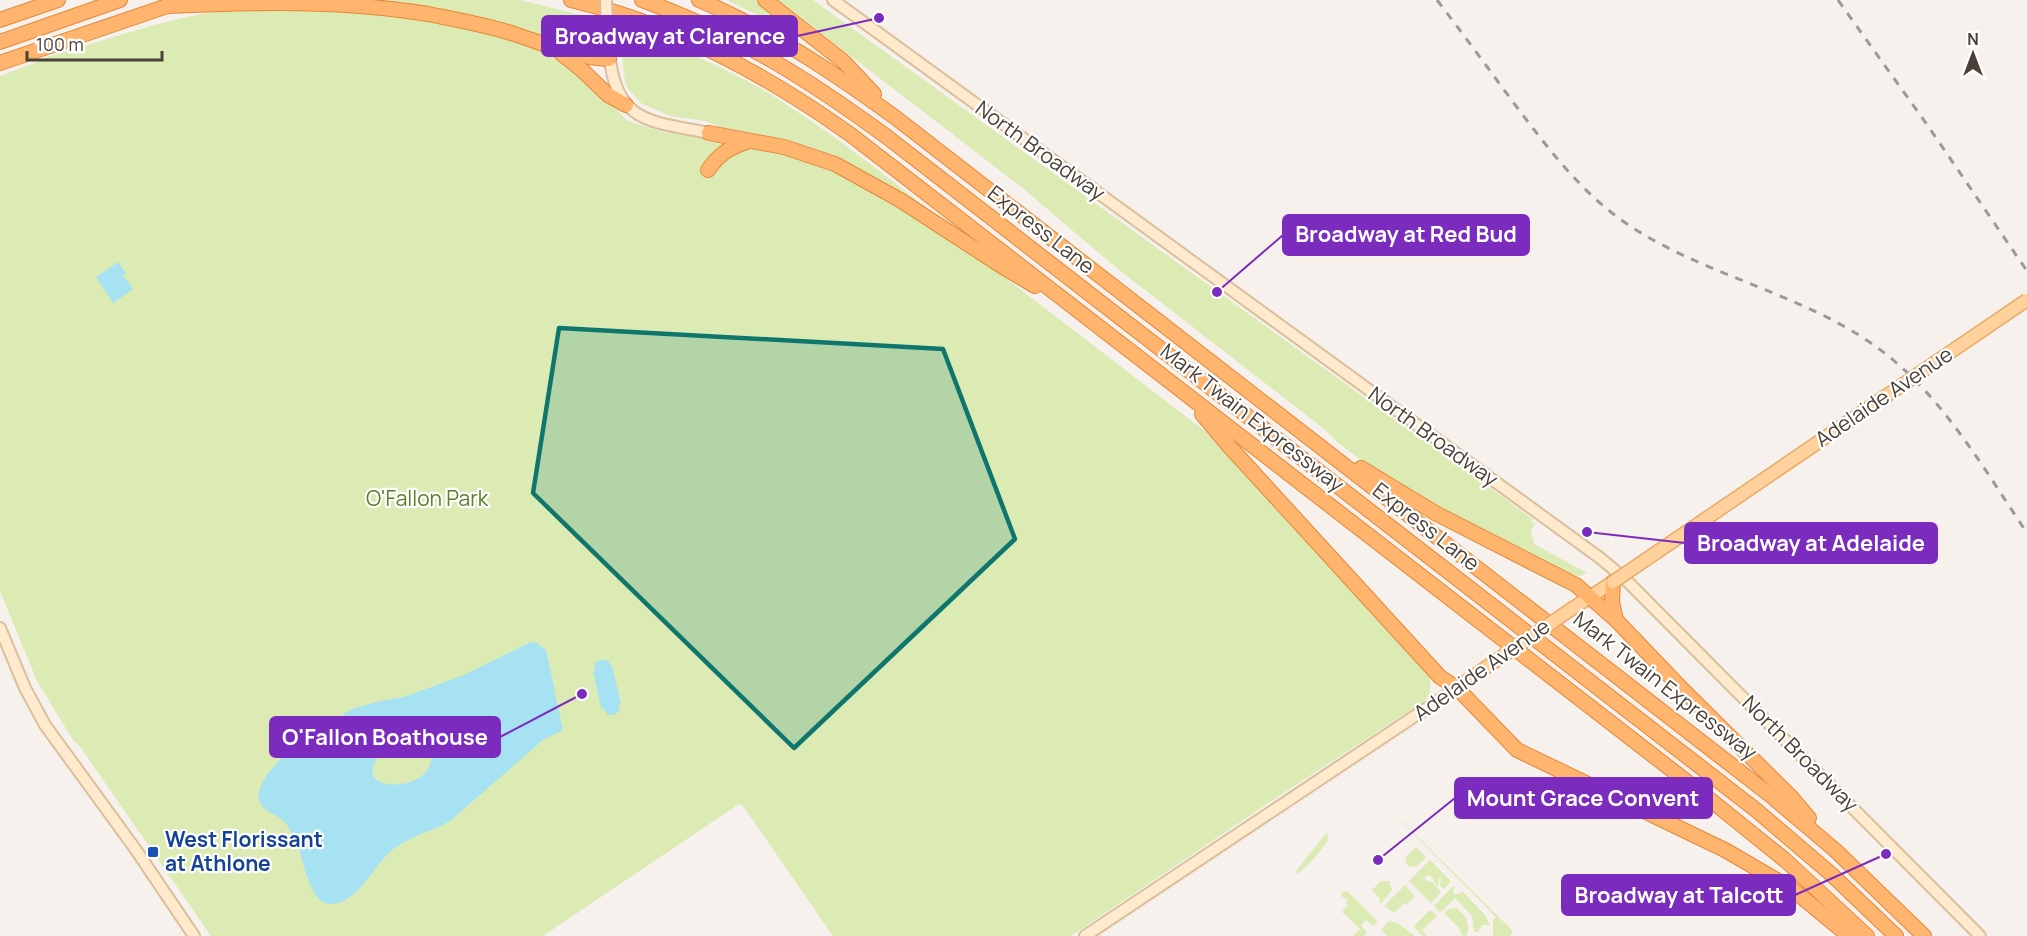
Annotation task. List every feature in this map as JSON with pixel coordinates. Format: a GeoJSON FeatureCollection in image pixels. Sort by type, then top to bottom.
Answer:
{"type":"FeatureCollection","features":[{"type":"Feature","properties":{"kind":"highway"},"geometry":{"type":"LineString","coordinates":[[0,20],[58,0]]}},
{"type":"Feature","properties":{"kind":"highway"},"geometry":{"type":"LineString","coordinates":[[0,42],[120,0]]}},
{"type":"Feature","properties":{"kind":"highway"},"geometry":{"type":"LineString","coordinates":[[0,63],[187,0]]}},
{"type":"Feature","properties":{"kind":"highway","name":"Mark Twain Expressway"},"geometry":{"type":"LineString","coordinates":[[571,0],[672,33],[712,51],[769,81],[851,135],[1750,831],[1809,881],[1867,936]]}},
{"type":"Feature","properties":{"kind":"highway","name":"Express Lane"},"geometry":{"type":"LineString","coordinates":[[642,0],[690,18],[750,47],[806,79],[887,137],[1756,810],[1832,874],[1896,936]]}},
{"type":"Feature","properties":{"kind":"highway","name":"Mark Twain Expressway"},"geometry":{"type":"LineString","coordinates":[[699,0],[745,21],[802,53],[896,118],[1704,742],[1835,850],[1924,936]]}},
{"type":"Feature","properties":{"kind":"highway"},"geometry":{"type":"LineString","coordinates":[[765,0],[843,61],[896,118]]}},
{"type":"Feature","properties":{"kind":"highway"},"geometry":{"type":"LineString","coordinates":[[168,6],[308,1],[363,5],[463,21],[515,34],[552,48],[594,59],[609,54]]}},
{"type":"Feature","properties":{"kind":"highway"},"geometry":{"type":"LineString","coordinates":[[552,48],[571,61],[608,95],[626,105]]}},
{"type":"Feature","properties":{"kind":"highway"},"geometry":{"type":"LineString","coordinates":[[710,133],[752,140],[809,154],[835,164],[900,200],[1003,267],[1081,313]]}},
{"type":"Feature","properties":{"kind":"highway"},"geometry":{"type":"LineString","coordinates":[[708,170],[718,155],[733,146],[752,140]]}},
{"type":"Feature","properties":{"kind":"highway"},"geometry":{"type":"LineString","coordinates":[[1184,393],[1229,446],[1440,677],[1457,688],[1517,750],[1757,867],[1792,889],[1850,936]]}},
{"type":"Feature","properties":{"kind":"highway"},"geometry":{"type":"LineString","coordinates":[[1318,444],[1437,514],[1576,585],[1616,620],[1791,797],[1835,850]]}},
{"type":"Feature","properties":{"kind":"highway"},"geometry":{"type":"LineString","coordinates":[[1613,582],[1612,602],[1616,620]]}},
{"type":"Feature","properties":{"kind":"main road"},"geometry":{"type":"LineString","coordinates":[[606,0],[609,54],[618,92],[626,105],[637,115],[652,122],[710,133]]}},
{"type":"Feature","properties":{"kind":"main road","name":"North Broadway"},"geometry":{"type":"LineString","coordinates":[[833,0],[1600,558],[1623,577],[1980,936]]}},
{"type":"Feature","properties":{"kind":"main road","name":"Adelaide Avenue"},"geometry":{"type":"LineString","coordinates":[[1085,936],[1457,688],[2027,300]]}},
{"type":"Feature","properties":{"kind":"main road"},"geometry":{"type":"LineString","coordinates":[[0,628],[25,688],[45,725],[136,850],[194,936]]}},
{"type":"Feature","properties":{"kind":"highlighted area"},"geometry":{"type":"Polygon","coordinates":[[[559,328],[943,349],[1015,539],[794,748],[533,493],[559,328]]]}},
{"type":"Feature","properties":{"kind":"green space"},"geometry":{"type":"Polygon","coordinates":[[[342,0],[520,0],[594,18],[595,47],[590,52],[342,0]]]}},
{"type":"Feature","properties":{"kind":"green space"},"geometry":{"type":"Polygon","coordinates":[[[727,0],[755,0],[791,28],[788,30],[727,0]]]}},
{"type":"Feature","properties":{"kind":"green space"},"geometry":{"type":"Polygon","coordinates":[[[778,0],[813,0],[1533,519],[1531,522],[1535,524],[1531,531],[1534,544],[1587,573],[1579,576],[1556,570],[1464,525],[1377,472],[1118,269],[1020,186],[778,0]]]}},
{"type":"Feature","properties":{"kind":"green space","name":"O'Fallon Park"},"geometry":{"type":"Polygon","coordinates":[[[243,8],[384,11],[497,34],[559,57],[628,121],[663,132],[771,151],[852,179],[986,263],[1206,432],[1430,672],[1430,694],[1423,702],[1071,936],[833,936],[743,806],[739,804],[543,936],[211,936],[81,748],[73,740],[37,681],[0,591],[0,76],[44,58],[142,28],[192,16],[243,8]]]}},
{"type":"Feature","properties":{"kind":"green space"},"geometry":{"type":"Polygon","coordinates":[[[628,29],[719,67],[770,94],[844,144],[962,236],[833,157],[792,143],[727,130],[705,121],[670,116],[642,104],[628,89],[625,81],[621,50],[628,29]]]}},
{"type":"Feature","properties":{"kind":"green space"},"geometry":{"type":"Polygon","coordinates":[[[1365,785],[1513,931],[1510,936],[1493,936],[1493,920],[1496,917],[1365,785]]]}},
{"type":"Feature","properties":{"kind":"green space"},"geometry":{"type":"Polygon","coordinates":[[[1327,832],[1328,840],[1325,845],[1298,874],[1296,871],[1327,832]]]}},
{"type":"Feature","properties":{"kind":"green space"},"geometry":{"type":"Polygon","coordinates":[[[1416,847],[1426,857],[1418,866],[1413,867],[1407,865],[1405,858],[1416,847]]]}},
{"type":"Feature","properties":{"kind":"green space"},"geometry":{"type":"Polygon","coordinates":[[[1430,860],[1451,881],[1444,889],[1440,886],[1441,877],[1438,887],[1430,875],[1425,877],[1425,880],[1432,882],[1441,892],[1431,903],[1409,881],[1430,860]]]}},
{"type":"Feature","properties":{"kind":"green space"},"geometry":{"type":"Polygon","coordinates":[[[1381,881],[1389,881],[1392,890],[1381,903],[1372,890],[1381,881]]]}},
{"type":"Feature","properties":{"kind":"green space"},"geometry":{"type":"Polygon","coordinates":[[[1405,885],[1415,897],[1406,905],[1404,903],[1394,913],[1384,906],[1405,885]]]}},
{"type":"Feature","properties":{"kind":"green space"},"geometry":{"type":"Polygon","coordinates":[[[1453,886],[1454,894],[1462,891],[1484,914],[1490,925],[1482,925],[1478,932],[1474,932],[1472,916],[1455,898],[1440,913],[1434,906],[1453,886]]]}},
{"type":"Feature","properties":{"kind":"green space"},"geometry":{"type":"Polygon","coordinates":[[[1342,891],[1348,892],[1378,922],[1373,926],[1366,920],[1361,925],[1367,933],[1364,936],[1353,936],[1360,929],[1342,912],[1348,905],[1346,903],[1348,900],[1341,896],[1342,891]]]}},
{"type":"Feature","properties":{"kind":"green space"},"geometry":{"type":"Polygon","coordinates":[[[1456,907],[1468,923],[1466,936],[1462,935],[1459,928],[1444,913],[1456,907]]]}},
{"type":"Feature","properties":{"kind":"green space"},"geometry":{"type":"Polygon","coordinates":[[[1429,911],[1437,916],[1422,930],[1427,936],[1422,936],[1414,926],[1429,911]]]}},
{"type":"Feature","properties":{"kind":"green space"},"geometry":{"type":"Polygon","coordinates":[[[1389,921],[1399,924],[1415,936],[1387,936],[1381,930],[1389,921]]]}},
{"type":"Feature","properties":{"kind":"water"},"geometry":{"type":"Polygon","coordinates":[[[118,262],[126,273],[123,275],[133,289],[113,303],[96,277],[118,262]]]}},
{"type":"Feature","properties":{"kind":"water"},"geometry":{"type":"Polygon","coordinates":[[[531,642],[537,643],[546,650],[563,730],[543,740],[450,821],[396,847],[348,898],[339,903],[323,902],[312,889],[290,830],[283,820],[266,810],[260,802],[260,788],[263,782],[282,758],[351,709],[404,697],[464,675],[531,642]],[[419,742],[398,743],[382,752],[372,772],[377,780],[387,784],[400,784],[414,781],[425,773],[431,762],[429,747],[419,742]]]}},
{"type":"Feature","properties":{"kind":"water"},"geometry":{"type":"Polygon","coordinates":[[[607,660],[612,666],[621,704],[619,711],[614,715],[608,715],[601,708],[593,671],[595,663],[607,660]]]}},
{"type":"Feature","properties":{"kind":"railway"},"geometry":{"type":"LineString","coordinates":[[1437,0],[1548,148],[1601,204],[1645,235],[1675,251],[1804,306],[1865,339],[1891,358],[1914,379],[1955,427],[2027,533]]}},
{"type":"Feature","properties":{"kind":"railway"},"geometry":{"type":"LineString","coordinates":[[1838,0],[2027,271]]}},
{"type":"Feature","properties":{"kind":"place","name":"Broadway at Clarence"},"geometry":{"type":"Point","coordinates":[879,18]}},
{"type":"Feature","properties":{"kind":"place","name":"Broadway at Red Bud"},"geometry":{"type":"Point","coordinates":[1217,292]}},
{"type":"Feature","properties":{"kind":"place","name":"Broadway at Adelaide"},"geometry":{"type":"Point","coordinates":[1587,532]}},
{"type":"Feature","properties":{"kind":"place","name":"O'Fallon Boathouse"},"geometry":{"type":"Point","coordinates":[582,694]}},
{"type":"Feature","properties":{"kind":"place","name":"West Florissant at Athlone"},"geometry":{"type":"Point","coordinates":[153,852]}},
{"type":"Feature","properties":{"kind":"place","name":"Broadway at Talcott"},"geometry":{"type":"Point","coordinates":[1886,854]}},
{"type":"Feature","properties":{"kind":"place","name":"Mount Grace Convent"},"geometry":{"type":"Point","coordinates":[1378,860]}}]}
